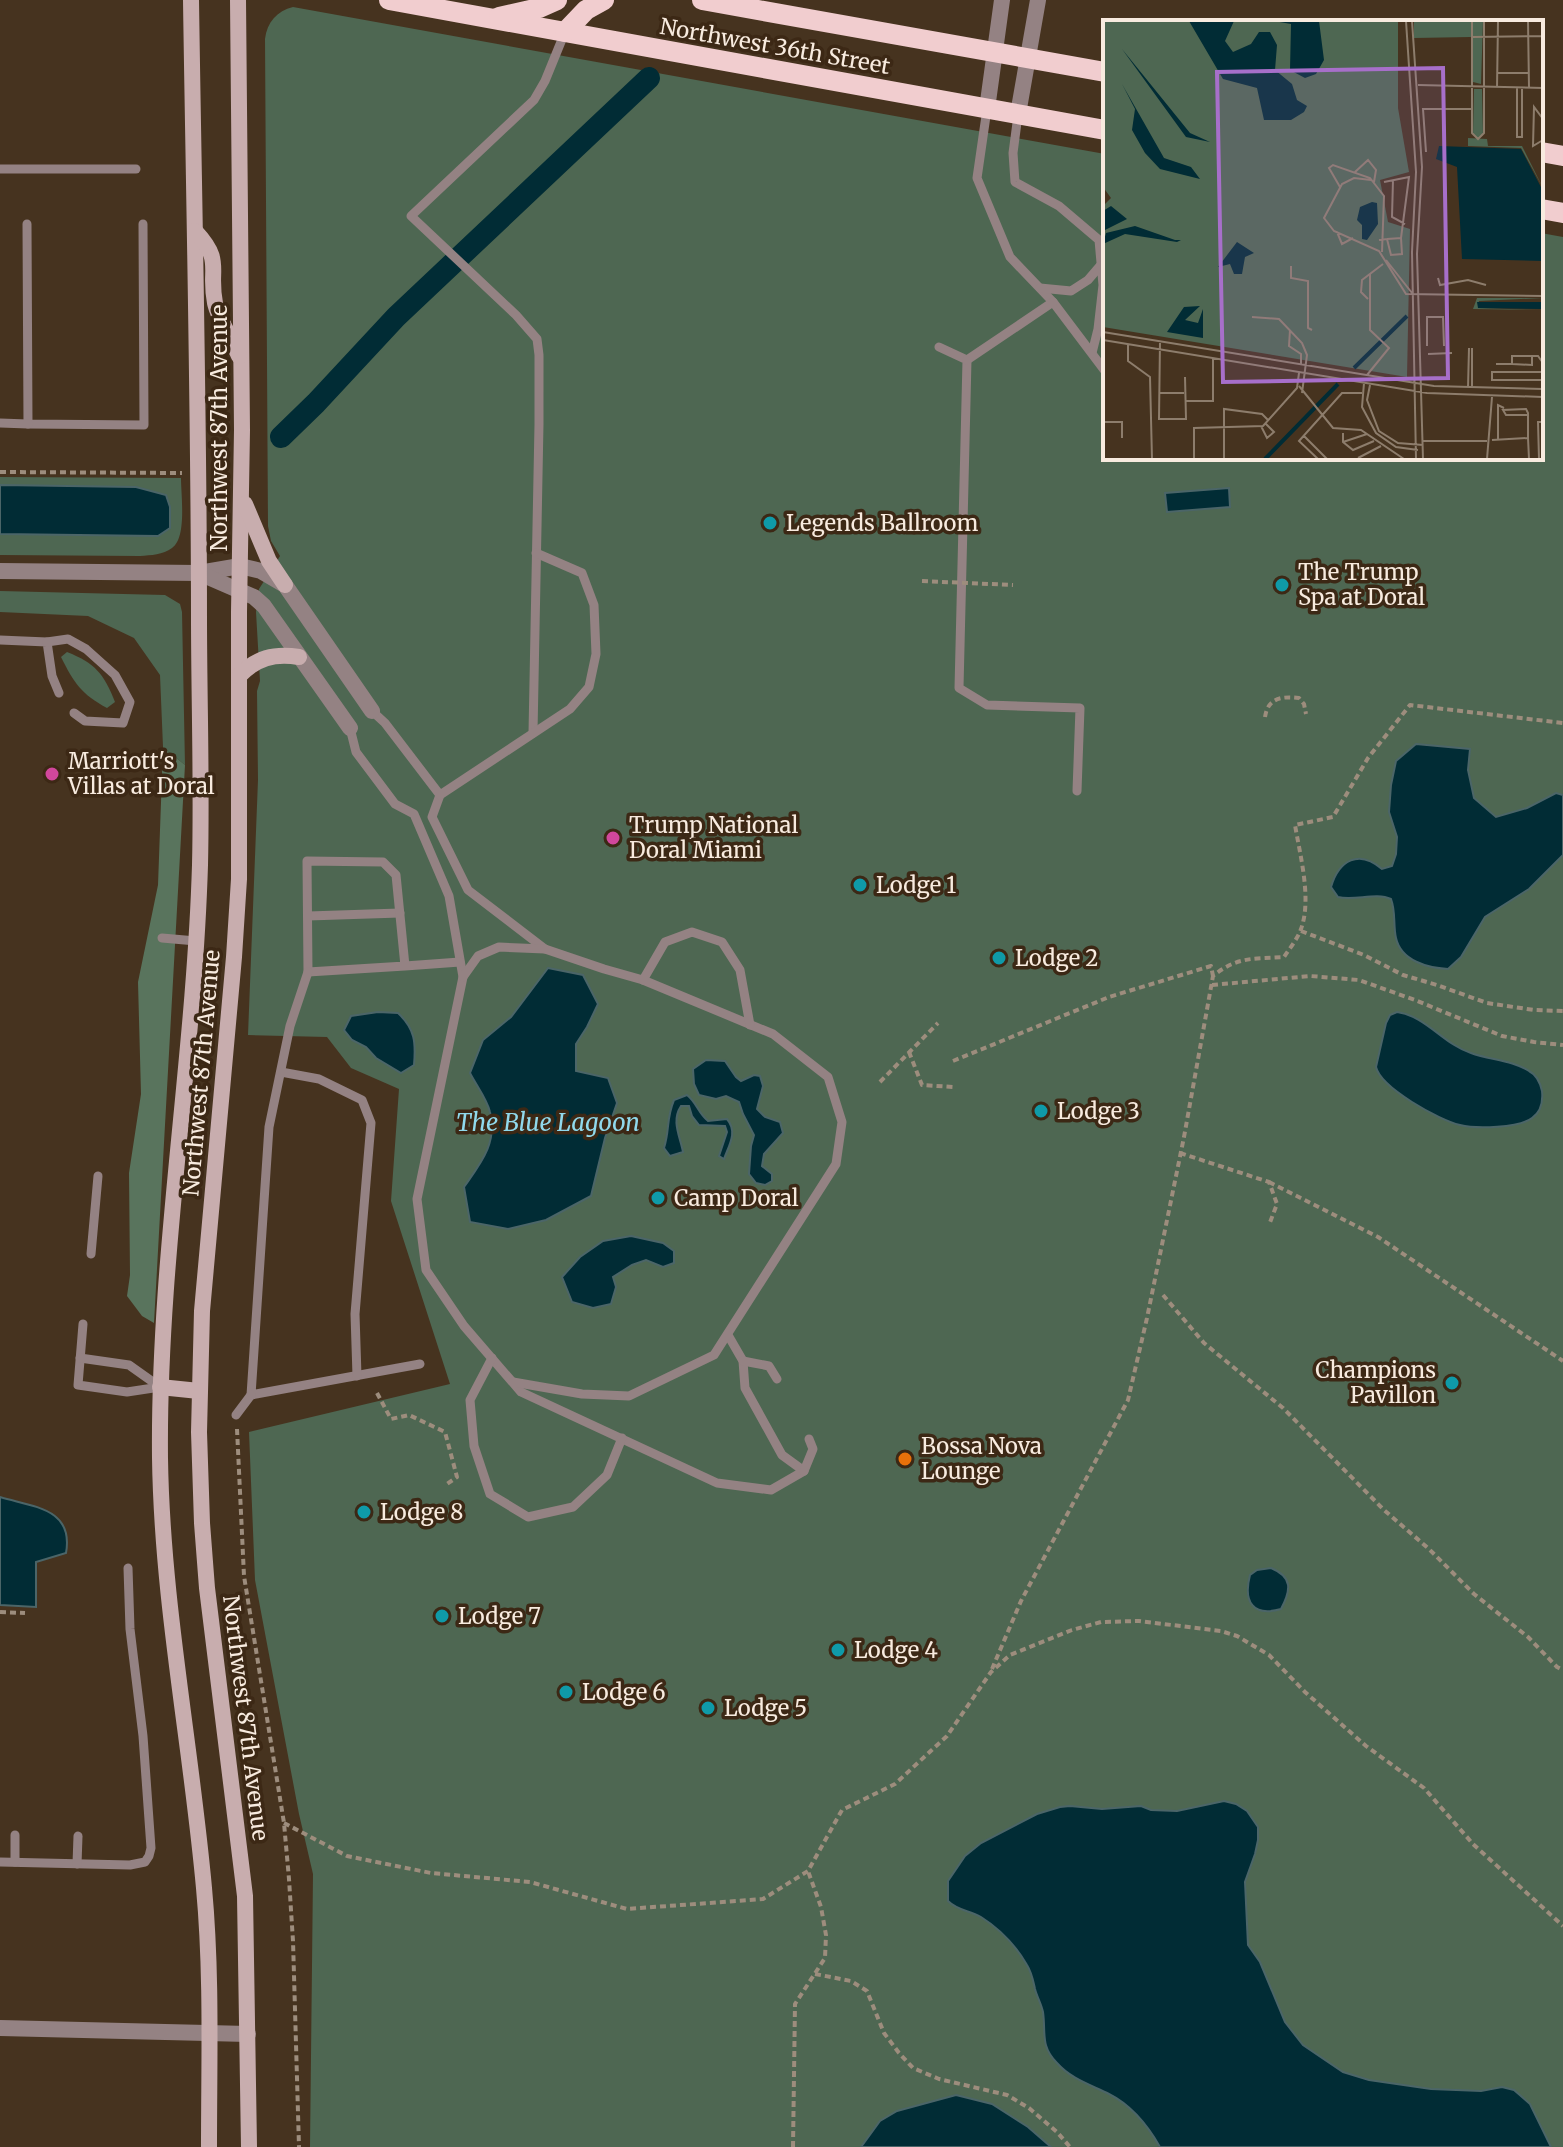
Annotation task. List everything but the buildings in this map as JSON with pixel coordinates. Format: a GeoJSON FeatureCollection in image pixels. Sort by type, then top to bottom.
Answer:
{"type":"FeatureCollection","features":[{"type":"Feature","properties":{"kind":"main road","name":"Northwest 87th Avenue"},"geometry":{"type":"LineString","coordinates":[[191,0],[200,850],[196,941],[164,1293],[160,1461],[170,1609],[205,1893],[209,2147]]}},
{"type":"Feature","properties":{"kind":"main road","name":"Northwest 87th Avenue"},"geometry":{"type":"LineString","coordinates":[[238,0],[242,361],[239,842],[236,924],[206,1259],[199,1391],[207,1588],[245,1896],[249,2147]]}},
{"type":"Feature","properties":{"kind":"main road","name":"Northwest 36th Street"},"geometry":{"type":"LineString","coordinates":[[389,0],[1103,130]]}},
{"type":"Feature","properties":{"kind":"main road"},"geometry":{"type":"LineString","coordinates":[[492,19],[539,8],[557,0]]}},
{"type":"Feature","properties":{"kind":"main road"},"geometry":{"type":"LineString","coordinates":[[565,32],[586,10],[604,0]]}},
{"type":"Feature","properties":{"kind":"main road","name":"Northwest 36th Street"},"geometry":{"type":"LineString","coordinates":[[702,0],[1103,72]]}},
{"type":"Feature","properties":{"kind":"main road"},"geometry":{"type":"LineString","coordinates":[[1543,152],[1563,156]]}},
{"type":"Feature","properties":{"kind":"main road"},"geometry":{"type":"LineString","coordinates":[[1543,209],[1563,213]]}},
{"type":"Feature","properties":{"kind":"main road"},"geometry":{"type":"LineString","coordinates":[[195,231],[211,251],[215,304],[242,361]]}},
{"type":"Feature","properties":{"kind":"main road"},"geometry":{"type":"LineString","coordinates":[[242,494],[269,561],[285,585]]}},
{"type":"Feature","properties":{"kind":"main road"},"geometry":{"type":"LineString","coordinates":[[239,676],[255,662],[268,656],[299,657]]}},
{"type":"Feature","properties":{"kind":"main road"},"geometry":{"type":"LineString","coordinates":[[160,1387],[199,1391]]}},
{"type":"Feature","properties":{"kind":"street"},"geometry":{"type":"LineString","coordinates":[[987,109],[1002,0]]}},
{"type":"Feature","properties":{"kind":"street"},"geometry":{"type":"LineString","coordinates":[[1018,114],[1038,0]]}},
{"type":"Feature","properties":{"kind":"street"},"geometry":{"type":"LineString","coordinates":[[0,571],[199,573],[240,566],[261,571],[285,585],[372,711]]}},
{"type":"Feature","properties":{"kind":"street"},"geometry":{"type":"LineString","coordinates":[[199,573],[254,597],[264,606],[350,728]]}},
{"type":"Feature","properties":{"kind":"street"},"geometry":{"type":"LineString","coordinates":[[0,2028],[248,2034]]}},
{"type":"Feature","properties":{"kind":"lane"},"geometry":{"type":"LineString","coordinates":[[533,733],[537,339],[516,315],[411,216],[534,100],[565,32]]}},
{"type":"Feature","properties":{"kind":"lane"},"geometry":{"type":"LineString","coordinates":[[987,109],[977,178],[1010,257],[1053,302],[1103,368]]}},
{"type":"Feature","properties":{"kind":"lane"},"geometry":{"type":"LineString","coordinates":[[1018,114],[1013,153],[1015,182],[1059,206],[1099,240],[1103,285],[1092,353]]}},
{"type":"Feature","properties":{"kind":"lane"},"geometry":{"type":"LineString","coordinates":[[0,169],[136,169]]}},
{"type":"Feature","properties":{"kind":"lane"},"geometry":{"type":"LineString","coordinates":[[27,224],[28,424]]}},
{"type":"Feature","properties":{"kind":"lane"},"geometry":{"type":"LineString","coordinates":[[0,423],[144,425],[143,224]]}},
{"type":"Feature","properties":{"kind":"lane"},"geometry":{"type":"LineString","coordinates":[[1040,288],[1071,291],[1088,280],[1100,266]]}},
{"type":"Feature","properties":{"kind":"lane"},"geometry":{"type":"LineString","coordinates":[[967,360],[1053,302]]}},
{"type":"Feature","properties":{"kind":"lane"},"geometry":{"type":"LineString","coordinates":[[939,347],[967,360]]}},
{"type":"Feature","properties":{"kind":"lane"},"geometry":{"type":"LineString","coordinates":[[967,360],[959,688],[987,705],[1080,708],[1077,791]]}},
{"type":"Feature","properties":{"kind":"lane"},"geometry":{"type":"LineString","coordinates":[[536,553],[582,573],[594,605],[596,654],[589,687],[570,709],[440,795],[432,817],[468,890],[545,949]]}},
{"type":"Feature","properties":{"kind":"lane"},"geometry":{"type":"LineString","coordinates":[[0,640],[47,642],[68,639],[86,649],[115,675],[130,702],[123,723],[85,721],[74,713]]}},
{"type":"Feature","properties":{"kind":"lane"},"geometry":{"type":"LineString","coordinates":[[47,642],[52,676],[59,693]]}},
{"type":"Feature","properties":{"kind":"lane"},"geometry":{"type":"LineString","coordinates":[[372,711],[385,723],[440,795]]}},
{"type":"Feature","properties":{"kind":"lane"},"geometry":{"type":"LineString","coordinates":[[350,728],[356,752],[395,804],[414,814],[449,896],[463,977],[417,1199],[426,1270],[464,1326],[521,1392],[717,1483],[771,1490],[804,1471],[813,1449],[809,1439]]}},
{"type":"Feature","properties":{"kind":"lane"},"geometry":{"type":"LineString","coordinates":[[236,1415],[251,1395],[269,1127],[290,1026],[308,972],[307,861],[383,862],[396,875],[405,966]]}},
{"type":"Feature","properties":{"kind":"lane"},"geometry":{"type":"LineString","coordinates":[[308,916],[400,913]]}},
{"type":"Feature","properties":{"kind":"lane"},"geometry":{"type":"LineString","coordinates":[[643,980],[665,942],[692,932],[722,942],[740,970],[750,1025]]}},
{"type":"Feature","properties":{"kind":"lane"},"geometry":{"type":"LineString","coordinates":[[162,938],[196,941]]}},
{"type":"Feature","properties":{"kind":"lane"},"geometry":{"type":"LineString","coordinates":[[463,977],[478,956],[499,947],[545,949],[643,980],[773,1034],[828,1077],[842,1122],[836,1164],[714,1355],[629,1396],[582,1394],[513,1382]]}},
{"type":"Feature","properties":{"kind":"lane"},"geometry":{"type":"LineString","coordinates":[[308,972],[460,962]]}},
{"type":"Feature","properties":{"kind":"lane"},"geometry":{"type":"LineString","coordinates":[[281,1072],[319,1079],[362,1100],[371,1123],[355,1314],[357,1376]]}},
{"type":"Feature","properties":{"kind":"lane"},"geometry":{"type":"LineString","coordinates":[[91,1254],[98,1176]]}},
{"type":"Feature","properties":{"kind":"lane"},"geometry":{"type":"LineString","coordinates":[[83,1324],[78,1385],[127,1392],[160,1387]]}},
{"type":"Feature","properties":{"kind":"lane"},"geometry":{"type":"LineString","coordinates":[[728,1335],[743,1361],[745,1388],[782,1455],[804,1471]]}},
{"type":"Feature","properties":{"kind":"lane"},"geometry":{"type":"LineString","coordinates":[[80,1358],[129,1365],[160,1387]]}},
{"type":"Feature","properties":{"kind":"lane"},"geometry":{"type":"LineString","coordinates":[[492,1358],[470,1400],[474,1446],[490,1494],[519,1512],[528,1517],[573,1507],[607,1475],[622,1438]]}},
{"type":"Feature","properties":{"kind":"lane"},"geometry":{"type":"LineString","coordinates":[[743,1361],[769,1366],[777,1379]]}},
{"type":"Feature","properties":{"kind":"lane"},"geometry":{"type":"LineString","coordinates":[[251,1395],[420,1364]]}},
{"type":"Feature","properties":{"kind":"lane"},"geometry":{"type":"LineString","coordinates":[[0,1862],[130,1865],[145,1862],[149,1856],[143,1736],[130,1629],[128,1568]]}},
{"type":"Feature","properties":{"kind":"lane"},"geometry":{"type":"LineString","coordinates":[[15,1835],[15,1862]]}},
{"type":"Feature","properties":{"kind":"lane"},"geometry":{"type":"LineString","coordinates":[[77,1864],[78,1836]]}},
{"type":"Feature","properties":{"kind":"path"},"geometry":{"type":"LineString","coordinates":[[0,472],[184,473]]}},
{"type":"Feature","properties":{"kind":"path"},"geometry":{"type":"LineString","coordinates":[[922,581],[1013,585]]}},
{"type":"Feature","properties":{"kind":"path"},"geometry":{"type":"LineString","coordinates":[[1265,717],[1267,707],[1283,696],[1299,698],[1306,714]]}},
{"type":"Feature","properties":{"kind":"path"},"geometry":{"type":"LineString","coordinates":[[1213,976],[1225,966],[1238,961],[1284,957],[1301,931],[1304,916],[1304,878],[1295,825],[1333,817],[1368,758],[1410,705],[1563,723]]}},
{"type":"Feature","properties":{"kind":"path"},"geometry":{"type":"LineString","coordinates":[[1301,931],[1364,955],[1403,975],[1487,1003],[1563,1011]]}},
{"type":"Feature","properties":{"kind":"path"},"geometry":{"type":"LineString","coordinates":[[284,1823],[347,1856],[431,1873],[530,1882],[627,1909],[763,1899],[808,1871],[842,1810],[895,1784],[947,1736],[991,1672],[1021,1601],[1128,1400],[1180,1153],[1212,985],[1211,966],[1109,997],[953,1061]]}},
{"type":"Feature","properties":{"kind":"path"},"geometry":{"type":"LineString","coordinates":[[1212,985],[1310,976],[1359,980],[1502,1036],[1563,1045]]}},
{"type":"Feature","properties":{"kind":"path"},"geometry":{"type":"LineString","coordinates":[[880,1082],[938,1023]]}},
{"type":"Feature","properties":{"kind":"path"},"geometry":{"type":"LineString","coordinates":[[909,1052],[922,1085],[953,1087]]}},
{"type":"Feature","properties":{"kind":"path"},"geometry":{"type":"LineString","coordinates":[[1180,1153],[1269,1182],[1378,1237],[1563,1361]]}},
{"type":"Feature","properties":{"kind":"path"},"geometry":{"type":"LineString","coordinates":[[1269,1182],[1277,1204],[1269,1225]]}},
{"type":"Feature","properties":{"kind":"path"},"geometry":{"type":"LineString","coordinates":[[1163,1295],[1204,1343],[1283,1408],[1384,1510],[1563,1670]]}},
{"type":"Feature","properties":{"kind":"path"},"geometry":{"type":"LineString","coordinates":[[377,1393],[391,1419],[409,1415],[445,1432],[457,1477],[447,1484]]}},
{"type":"Feature","properties":{"kind":"path"},"geometry":{"type":"LineString","coordinates":[[236,1415],[244,1576],[284,1823],[293,1941],[299,2147]]}},
{"type":"Feature","properties":{"kind":"path"},"geometry":{"type":"LineString","coordinates":[[0,1612],[25,1613]]}},
{"type":"Feature","properties":{"kind":"path"},"geometry":{"type":"LineString","coordinates":[[991,1672],[1010,1655],[1101,1622],[1139,1621],[1221,1631],[1237,1636],[1269,1655],[1366,1746],[1424,1788],[1473,1844],[1563,1926]]}},
{"type":"Feature","properties":{"kind":"path"},"geometry":{"type":"LineString","coordinates":[[793,2147],[795,2004],[825,1958],[826,1935],[821,1907],[808,1871]]}},
{"type":"Feature","properties":{"kind":"path"},"geometry":{"type":"LineString","coordinates":[[815,1974],[851,1981],[867,1991],[884,2033],[913,2068],[939,2079],[1007,2095],[1029,2108],[1070,2147]]}},
{"type":"Feature","properties":{"kind":"green space"},"geometry":{"type":"Polygon","coordinates":[[[293,7],[1103,154],[1103,460],[1543,460],[1543,233],[1563,237],[1563,2147],[310,2147],[313,1874],[255,1580],[249,1432],[450,1384],[391,1201],[399,1089],[351,1068],[327,1037],[248,1035],[258,780],[257,691],[260,681],[256,612],[259,589],[280,556],[271,541],[268,526],[265,39],[268,27],[282,11],[293,7]]]}},
{"type":"Feature","properties":{"kind":"green space"},"geometry":{"type":"Polygon","coordinates":[[[0,477],[181,478],[180,535],[172,548],[153,555],[0,555],[0,534],[158,536],[170,528],[170,507],[166,495],[136,487],[0,485],[0,477]]]}},
{"type":"Feature","properties":{"kind":"green space"},"geometry":{"type":"Polygon","coordinates":[[[0,591],[165,595],[180,604],[185,765],[163,747],[160,675],[134,638],[88,616],[0,612],[0,591]]]}},
{"type":"Feature","properties":{"kind":"green space"},"geometry":{"type":"Polygon","coordinates":[[[67,652],[97,671],[115,702],[107,708],[84,693],[61,657],[67,652]]]}},
{"type":"Feature","properties":{"kind":"green space"},"geometry":{"type":"Polygon","coordinates":[[[163,747],[185,765],[154,1323],[142,1316],[127,1296],[130,1275],[129,1173],[141,1094],[138,982],[158,885],[163,747]]]}},
{"type":"Feature","properties":{"kind":"water"},"geometry":{"type":"Polygon","coordinates":[[[0,485],[136,487],[166,495],[170,507],[170,528],[158,536],[0,534],[0,485]]]}},
{"type":"Feature","properties":{"kind":"water"},"geometry":{"type":"Polygon","coordinates":[[[1229,488],[1230,507],[1167,512],[1165,493],[1229,488]]]}},
{"type":"Feature","properties":{"kind":"water"},"geometry":{"type":"Polygon","coordinates":[[[1416,744],[1470,749],[1468,770],[1474,798],[1496,817],[1527,808],[1556,793],[1563,795],[1563,855],[1529,889],[1485,917],[1461,957],[1448,969],[1416,962],[1403,952],[1396,938],[1391,899],[1379,896],[1338,897],[1331,887],[1339,870],[1351,860],[1365,860],[1382,869],[1392,866],[1397,837],[1389,812],[1391,785],[1396,761],[1416,744]]]}},
{"type":"Feature","properties":{"kind":"water","name":"The Blue Lagoon"},"geometry":{"type":"Polygon","coordinates":[[[548,968],[583,975],[598,1004],[576,1044],[576,1071],[608,1078],[617,1103],[591,1196],[546,1220],[508,1229],[470,1222],[464,1187],[490,1143],[492,1123],[486,1102],[470,1073],[483,1040],[511,1017],[548,968]]]}},
{"type":"Feature","properties":{"kind":"water"},"geometry":{"type":"Polygon","coordinates":[[[1397,1012],[1426,1024],[1461,1049],[1532,1073],[1542,1091],[1538,1113],[1518,1124],[1467,1126],[1439,1117],[1399,1093],[1376,1067],[1386,1023],[1390,1015],[1397,1012]]]}},
{"type":"Feature","properties":{"kind":"water"},"geometry":{"type":"Polygon","coordinates":[[[398,1013],[411,1030],[414,1065],[401,1073],[352,1040],[344,1030],[351,1016],[398,1013]]]}},
{"type":"Feature","properties":{"kind":"water"},"geometry":{"type":"Polygon","coordinates":[[[706,1060],[725,1061],[741,1081],[754,1075],[760,1076],[763,1086],[757,1109],[765,1117],[780,1122],[783,1133],[764,1154],[762,1166],[772,1174],[772,1181],[765,1185],[756,1183],[749,1174],[754,1135],[739,1102],[726,1096],[716,1099],[699,1095],[693,1069],[706,1060]]]}},
{"type":"Feature","properties":{"kind":"water"},"geometry":{"type":"Polygon","coordinates":[[[687,1095],[708,1121],[727,1119],[730,1124],[732,1139],[724,1159],[719,1156],[727,1132],[725,1126],[699,1125],[689,1106],[681,1106],[677,1117],[683,1152],[670,1156],[664,1148],[674,1100],[687,1095]]]}},
{"type":"Feature","properties":{"kind":"water"},"geometry":{"type":"Polygon","coordinates":[[[631,1236],[663,1243],[674,1251],[674,1263],[663,1267],[646,1260],[613,1277],[616,1287],[611,1304],[593,1308],[572,1302],[562,1277],[580,1257],[603,1241],[631,1236]]]}},
{"type":"Feature","properties":{"kind":"water"},"geometry":{"type":"Polygon","coordinates":[[[0,1497],[48,1512],[64,1527],[66,1553],[36,1562],[36,1607],[0,1605],[0,1497]]]}},
{"type":"Feature","properties":{"kind":"water"},"geometry":{"type":"Polygon","coordinates":[[[1271,1568],[1286,1580],[1287,1596],[1281,1609],[1263,1611],[1249,1600],[1248,1585],[1250,1575],[1257,1570],[1271,1568]]]}},
{"type":"Feature","properties":{"kind":"water"},"geometry":{"type":"Polygon","coordinates":[[[1224,1801],[1247,1811],[1258,1827],[1255,1854],[1245,1882],[1248,1945],[1260,1962],[1285,2022],[1303,2045],[1343,2072],[1369,2080],[1431,2089],[1481,2091],[1502,2087],[1514,2090],[1530,2104],[1551,2147],[1160,2147],[1125,2104],[1075,2077],[1057,2063],[1046,2045],[1043,2012],[1027,1965],[995,1927],[948,1901],[948,1881],[965,1856],[981,1843],[1037,1814],[1060,1807],[1102,1809],[1141,1806],[1151,1810],[1177,1811],[1224,1801]]]}},
{"type":"Feature","properties":{"kind":"water"},"geometry":{"type":"Polygon","coordinates":[[[956,2095],[992,2104],[1028,2127],[1051,2147],[861,2147],[880,2121],[897,2111],[956,2095]]]}},
{"type":"Feature","properties":{"kind":"waterway"},"geometry":{"type":"LineString","coordinates":[[281,437],[396,317],[649,78]]}},
{"type":"Feature","properties":{"kind":"place","name":"Legends Ballroom"},"geometry":{"type":"Point","coordinates":[770,523]}},
{"type":"Feature","properties":{"kind":"place","name":"The Trump Spa at Doral"},"geometry":{"type":"Point","coordinates":[1282,585]}},
{"type":"Feature","properties":{"kind":"place","name":"Marriott's Villas at Doral"},"geometry":{"type":"Point","coordinates":[52,774]}},
{"type":"Feature","properties":{"kind":"place","name":"Trump National Doral Miami"},"geometry":{"type":"Point","coordinates":[613,838]}},
{"type":"Feature","properties":{"kind":"place","name":"Lodge 1"},"geometry":{"type":"Point","coordinates":[860,885]}},
{"type":"Feature","properties":{"kind":"place","name":"Lodge 2"},"geometry":{"type":"Point","coordinates":[999,958]}},
{"type":"Feature","properties":{"kind":"place","name":"Lodge 3"},"geometry":{"type":"Point","coordinates":[1041,1111]}},
{"type":"Feature","properties":{"kind":"place","name":"Camp Doral"},"geometry":{"type":"Point","coordinates":[658,1198]}},
{"type":"Feature","properties":{"kind":"place","name":"Champions Pavillon"},"geometry":{"type":"Point","coordinates":[1452,1383]}},
{"type":"Feature","properties":{"kind":"place","name":"Bossa Nova Lounge"},"geometry":{"type":"Point","coordinates":[905,1459]}},
{"type":"Feature","properties":{"kind":"place","name":"Lodge 8"},"geometry":{"type":"Point","coordinates":[364,1512]}},
{"type":"Feature","properties":{"kind":"place","name":"Lodge 7"},"geometry":{"type":"Point","coordinates":[442,1616]}},
{"type":"Feature","properties":{"kind":"place","name":"Lodge 4"},"geometry":{"type":"Point","coordinates":[838,1650]}},
{"type":"Feature","properties":{"kind":"place","name":"Lodge 6"},"geometry":{"type":"Point","coordinates":[566,1692]}},
{"type":"Feature","properties":{"kind":"place","name":"Lodge 5"},"geometry":{"type":"Point","coordinates":[708,1708]}}]}
